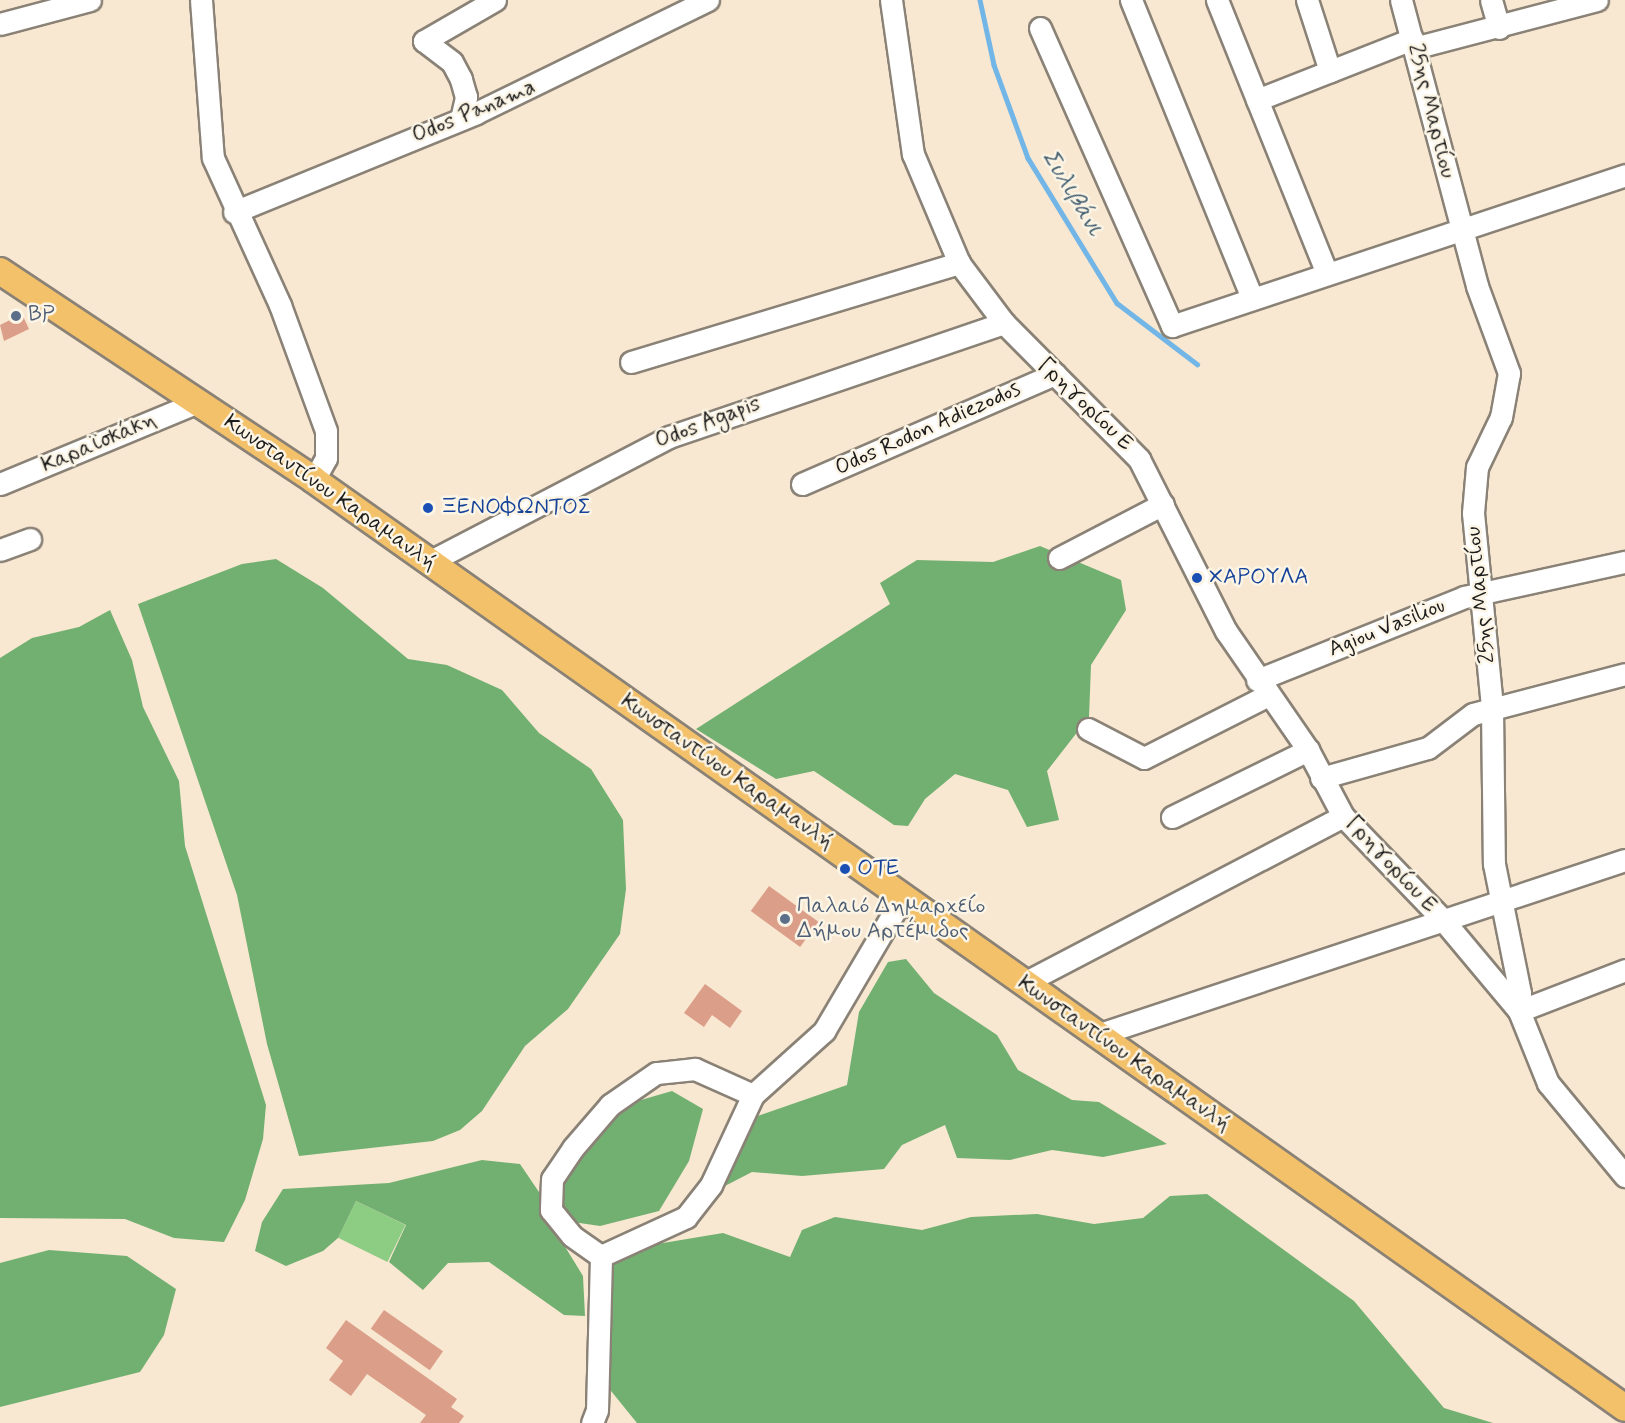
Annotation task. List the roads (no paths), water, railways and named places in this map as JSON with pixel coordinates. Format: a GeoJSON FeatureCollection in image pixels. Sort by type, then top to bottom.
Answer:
{"type":"FeatureCollection","features":[{"type":"Feature","properties":{"kind":"main road","name":"Κωνσταντίνου Καραμανλή"},"geometry":{"type":"LineString","coordinates":[[3,275],[314,480],[1625,1408]]}},
{"type":"Feature","properties":{"kind":"street"},"geometry":{"type":"LineString","coordinates":[[0,24],[90,0]]}},
{"type":"Feature","properties":{"kind":"street"},"geometry":{"type":"LineString","coordinates":[[201,0],[202,74],[213,158],[234,212],[280,305],[326,431],[326,458],[314,480]]}},
{"type":"Feature","properties":{"kind":"street"},"geometry":{"type":"LineString","coordinates":[[461,119],[466,97],[461,79],[452,62],[424,41],[495,0]]}},
{"type":"Feature","properties":{"kind":"street","name":"Odos Panama"},"geometry":{"type":"LineString","coordinates":[[234,212],[461,119],[626,45],[708,0]]}},
{"type":"Feature","properties":{"kind":"street","name":"Γρηγορίου Ε"},"geometry":{"type":"LineString","coordinates":[[891,0],[913,154],[958,263],[1004,323],[1139,459],[1221,622],[1262,688],[1308,750],[1343,816],[1443,920],[1518,1011]]}},
{"type":"Feature","properties":{"kind":"street"},"geometry":{"type":"LineString","coordinates":[[1131,0],[1251,296]]}},
{"type":"Feature","properties":{"kind":"street"},"geometry":{"type":"LineString","coordinates":[[1217,0],[1326,271]]}},
{"type":"Feature","properties":{"kind":"street"},"geometry":{"type":"LineString","coordinates":[[1307,0],[1330,71]]}},
{"type":"Feature","properties":{"kind":"street","name":"25ης Μαρτίου"},"geometry":{"type":"LineString","coordinates":[[1401,0],[1462,229],[1494,339],[1509,373],[1504,408],[1473,490],[1480,593],[1492,708],[1492,817],[1500,902],[1520,993],[1518,1011],[1548,1083],[1625,1176]]}},
{"type":"Feature","properties":{"kind":"street"},"geometry":{"type":"LineString","coordinates":[[1491,0],[1499,28]]}},
{"type":"Feature","properties":{"kind":"street"},"geometry":{"type":"LineString","coordinates":[[1257,100],[1330,71],[1413,44],[1499,28],[1597,0]]}},
{"type":"Feature","properties":{"kind":"street"},"geometry":{"type":"LineString","coordinates":[[1040,28],[1172,326],[1251,296],[1625,175]]}},
{"type":"Feature","properties":{"kind":"street"},"geometry":{"type":"LineString","coordinates":[[631,362],[958,263]]}},
{"type":"Feature","properties":{"kind":"street","name":"Odos Agapis"},"geometry":{"type":"LineString","coordinates":[[429,562],[669,437],[1004,323]]}},
{"type":"Feature","properties":{"kind":"street","name":"Odos Rodon Adiezodos"},"geometry":{"type":"LineString","coordinates":[[802,484],[1054,374]]}},
{"type":"Feature","properties":{"kind":"street","name":"Καραϊσκάκη"},"geometry":{"type":"LineString","coordinates":[[0,484],[198,402]]}},
{"type":"Feature","properties":{"kind":"street"},"geometry":{"type":"LineString","coordinates":[[1059,558],[1163,504]]}},
{"type":"Feature","properties":{"kind":"street"},"geometry":{"type":"LineString","coordinates":[[0,550],[30,539]]}},
{"type":"Feature","properties":{"kind":"street","name":"Agiou Vasiliou"},"geometry":{"type":"LineString","coordinates":[[1088,729],[1144,758],[1262,688],[1480,593],[1625,562]]}},
{"type":"Feature","properties":{"kind":"street"},"geometry":{"type":"LineString","coordinates":[[1321,778],[1428,748],[1473,714],[1625,674]]}},
{"type":"Feature","properties":{"kind":"street"},"geometry":{"type":"LineString","coordinates":[[1172,818],[1308,750]]}},
{"type":"Feature","properties":{"kind":"street"},"geometry":{"type":"LineString","coordinates":[[1024,983],[1343,816]]}},
{"type":"Feature","properties":{"kind":"street"},"geometry":{"type":"LineString","coordinates":[[1098,1035],[1625,860]]}},
{"type":"Feature","properties":{"kind":"street"},"geometry":{"type":"LineString","coordinates":[[601,1256],[662,1230],[698,1206],[753,1095],[824,1031],[903,897]]}},
{"type":"Feature","properties":{"kind":"street"},"geometry":{"type":"LineString","coordinates":[[1518,1011],[1625,970]]}},
{"type":"Feature","properties":{"kind":"street"},"geometry":{"type":"LineString","coordinates":[[601,1256],[572,1236],[550,1210],[552,1190],[563,1164],[610,1105],[656,1073],[695,1069],[753,1095]]}},
{"type":"Feature","properties":{"kind":"street"},"geometry":{"type":"LineString","coordinates":[[592,1423],[597,1410],[601,1256]]}},
{"type":"Feature","properties":{"kind":"waterway","name":"Συλιβάνι"},"geometry":{"type":"LineString","coordinates":[[980,0],[994,65],[1028,158],[1117,303],[1197,364]]}},
{"type":"Feature","properties":{"kind":"place","name":"BP"},"geometry":{"type":"Point","coordinates":[16,316]}},
{"type":"Feature","properties":{"kind":"place","name":"ΞΕΝΟΦΩΝΤΟΣ"},"geometry":{"type":"Point","coordinates":[428,508]}},
{"type":"Feature","properties":{"kind":"place","name":"ΧΑΡΟΥΛΑ"},"geometry":{"type":"Point","coordinates":[1197,578]}},
{"type":"Feature","properties":{"kind":"place","name":"ΟΤΕ"},"geometry":{"type":"Point","coordinates":[845,869]}},
{"type":"Feature","properties":{"kind":"place","name":"Παλαιό Δημαρχείο Δήμου Αρτέμιδος"},"geometry":{"type":"Point","coordinates":[785,919]}}]}
